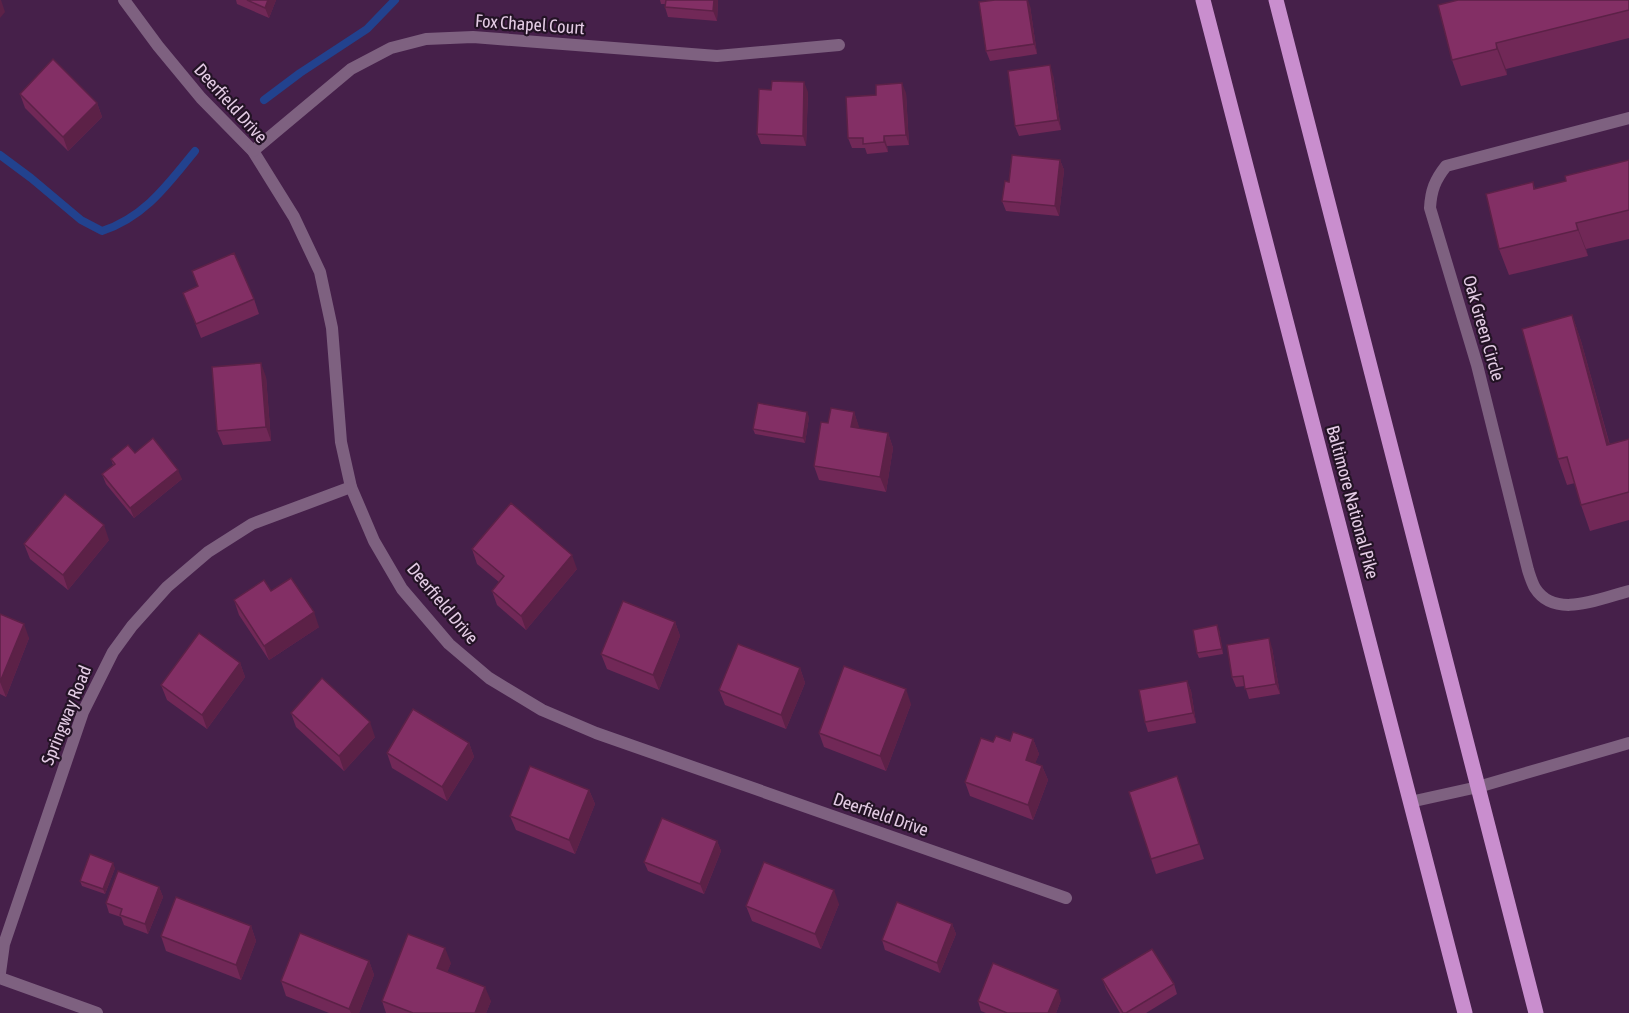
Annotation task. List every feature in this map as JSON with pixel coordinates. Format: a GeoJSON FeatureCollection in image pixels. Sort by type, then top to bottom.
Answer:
{"type":"FeatureCollection","features":[{"type":"Feature","properties":{"kind":"main road","name":"Baltimore National Pike"},"geometry":{"type":"LineString","coordinates":[[1203,0],[1465,1013]]}},
{"type":"Feature","properties":{"kind":"main road"},"geometry":{"type":"LineString","coordinates":[[1276,0],[1536,1013]]}},
{"type":"Feature","properties":{"kind":"street","name":"Deerfield Drive"},"geometry":{"type":"LineString","coordinates":[[124,0],[201,98],[253,151],[294,217],[320,272],[332,328],[341,442],[351,487],[374,541],[402,589],[449,644],[489,678],[542,710],[596,733],[1066,898]]}},
{"type":"Feature","properties":{"kind":"street","name":"Fox Chapel Court"},"geometry":{"type":"LineString","coordinates":[[253,151],[351,69],[391,48],[426,39],[473,37],[717,56],[839,45]]}},
{"type":"Feature","properties":{"kind":"street","name":"Oak Green Circle"},"geometry":{"type":"LineString","coordinates":[[1629,118],[1446,166],[1431,191],[1430,208],[1477,365],[1528,570],[1535,589],[1546,600],[1564,606],[1629,591]]}},
{"type":"Feature","properties":{"kind":"street","name":"Springway Road"},"geometry":{"type":"LineString","coordinates":[[0,973],[4,944],[82,712],[113,652],[132,626],[167,587],[208,552],[252,524],[351,487]]}},
{"type":"Feature","properties":{"kind":"street"},"geometry":{"type":"LineString","coordinates":[[1410,802],[1478,787],[1629,744]]}},
{"type":"Feature","properties":{"kind":"street"},"geometry":{"type":"LineString","coordinates":[[0,978],[97,1013]]}},
{"type":"Feature","properties":{"kind":"building"},"geometry":{"type":"Polygon","coordinates":[[[247,0],[268,0],[265,8],[247,0]]]}},
{"type":"Feature","properties":{"kind":"building"},"geometry":{"type":"Polygon","coordinates":[[[666,0],[714,0],[713,11],[665,7],[666,0]]]}},
{"type":"Feature","properties":{"kind":"building"},"geometry":{"type":"Polygon","coordinates":[[[1027,0],[1034,44],[986,51],[979,2],[1027,0]]]}},
{"type":"Feature","properties":{"kind":"building"},"geometry":{"type":"Polygon","coordinates":[[[1458,0],[1629,0],[1629,10],[1496,43],[1497,49],[1452,60],[1438,5],[1458,0]]]}},
{"type":"Feature","properties":{"kind":"building"},"geometry":{"type":"Polygon","coordinates":[[[53,59],[97,103],[63,137],[20,94],[53,59]]]}},
{"type":"Feature","properties":{"kind":"building"},"geometry":{"type":"Polygon","coordinates":[[[1050,65],[1058,120],[1015,126],[1008,71],[1050,65]]]}},
{"type":"Feature","properties":{"kind":"building"},"geometry":{"type":"Polygon","coordinates":[[[772,81],[804,82],[803,136],[757,134],[759,89],[771,90],[772,81]]]}},
{"type":"Feature","properties":{"kind":"building"},"geometry":{"type":"Polygon","coordinates":[[[902,83],[906,135],[884,136],[884,142],[863,144],[863,138],[848,138],[846,97],[876,95],[876,85],[902,83]]]}},
{"type":"Feature","properties":{"kind":"building"},"geometry":{"type":"Polygon","coordinates":[[[1012,155],[1060,160],[1055,206],[1002,201],[1005,181],[1009,182],[1012,155]]]}},
{"type":"Feature","properties":{"kind":"building"},"geometry":{"type":"Polygon","coordinates":[[[1629,160],[1629,210],[1576,223],[1578,230],[1499,249],[1486,194],[1533,182],[1534,189],[1566,181],[1565,176],[1629,160]]]}},
{"type":"Feature","properties":{"kind":"building"},"geometry":{"type":"Polygon","coordinates":[[[234,253],[254,299],[196,324],[183,293],[198,286],[192,271],[234,253]]]}},
{"type":"Feature","properties":{"kind":"building"},"geometry":{"type":"Polygon","coordinates":[[[1572,315],[1607,445],[1629,439],[1629,492],[1581,505],[1567,457],[1558,459],[1522,329],[1572,315]]]}},
{"type":"Feature","properties":{"kind":"building"},"geometry":{"type":"Polygon","coordinates":[[[261,363],[266,427],[217,431],[212,367],[261,363]]]}},
{"type":"Feature","properties":{"kind":"building"},"geometry":{"type":"Polygon","coordinates":[[[758,403],[807,412],[803,438],[753,429],[758,403]]]}},
{"type":"Feature","properties":{"kind":"building"},"geometry":{"type":"Polygon","coordinates":[[[831,408],[854,412],[851,427],[888,433],[880,477],[814,466],[821,422],[828,423],[831,408]]]}},
{"type":"Feature","properties":{"kind":"building"},"geometry":{"type":"Polygon","coordinates":[[[153,438],[178,470],[130,508],[102,474],[115,464],[111,459],[128,445],[135,453],[153,438]]]}},
{"type":"Feature","properties":{"kind":"building"},"geometry":{"type":"Polygon","coordinates":[[[65,494],[104,525],[63,575],[24,544],[65,494]]]}},
{"type":"Feature","properties":{"kind":"building"},"geometry":{"type":"Polygon","coordinates":[[[511,503],[572,555],[521,616],[492,591],[504,576],[472,549],[511,503]]]}},
{"type":"Feature","properties":{"kind":"building"},"geometry":{"type":"Polygon","coordinates":[[[291,578],[314,612],[264,646],[234,600],[264,580],[271,591],[291,578]]]}},
{"type":"Feature","properties":{"kind":"building"},"geometry":{"type":"Polygon","coordinates":[[[623,601],[675,622],[653,675],[601,654],[623,601]]]}},
{"type":"Feature","properties":{"kind":"building"},"geometry":{"type":"Polygon","coordinates":[[[0,614],[24,624],[0,682],[0,614]]]}},
{"type":"Feature","properties":{"kind":"building"},"geometry":{"type":"Polygon","coordinates":[[[1217,625],[1222,649],[1197,653],[1193,630],[1217,625]]]}},
{"type":"Feature","properties":{"kind":"building"},"geometry":{"type":"Polygon","coordinates":[[[199,633],[240,663],[202,715],[161,685],[199,633]]]}},
{"type":"Feature","properties":{"kind":"building"},"geometry":{"type":"Polygon","coordinates":[[[1269,638],[1276,684],[1245,689],[1243,676],[1232,677],[1227,645],[1269,638]]]}},
{"type":"Feature","properties":{"kind":"building"},"geometry":{"type":"Polygon","coordinates":[[[738,644],[800,668],[781,715],[719,690],[738,644]]]}},
{"type":"Feature","properties":{"kind":"building"},"geometry":{"type":"Polygon","coordinates":[[[844,666],[906,689],[880,756],[819,733],[844,666]]]}},
{"type":"Feature","properties":{"kind":"building"},"geometry":{"type":"Polygon","coordinates":[[[322,678],[370,722],[339,756],[291,713],[322,678]]]}},
{"type":"Feature","properties":{"kind":"building"},"geometry":{"type":"Polygon","coordinates":[[[1187,681],[1193,713],[1145,722],[1139,690],[1187,681]]]}},
{"type":"Feature","properties":{"kind":"building"},"geometry":{"type":"Polygon","coordinates":[[[413,709],[469,743],[442,787],[387,753],[413,709]]]}},
{"type":"Feature","properties":{"kind":"building"},"geometry":{"type":"Polygon","coordinates":[[[1013,732],[1033,739],[1026,760],[1042,766],[1028,805],[965,782],[981,738],[993,742],[996,736],[1010,741],[1013,732]]]}},
{"type":"Feature","properties":{"kind":"building"},"geometry":{"type":"Polygon","coordinates":[[[530,766],[589,790],[569,840],[510,816],[530,766]]]}},
{"type":"Feature","properties":{"kind":"building"},"geometry":{"type":"Polygon","coordinates":[[[1177,776],[1199,844],[1151,859],[1129,792],[1177,776]]]}},
{"type":"Feature","properties":{"kind":"building"},"geometry":{"type":"Polygon","coordinates":[[[662,818],[717,841],[700,884],[644,862],[662,818]]]}},
{"type":"Feature","properties":{"kind":"building"},"geometry":{"type":"Polygon","coordinates":[[[90,854],[113,863],[103,889],[80,881],[90,854]]]}},
{"type":"Feature","properties":{"kind":"building"},"geometry":{"type":"Polygon","coordinates":[[[764,862],[834,890],[815,934],[746,906],[764,862]]]}},
{"type":"Feature","properties":{"kind":"building"},"geometry":{"type":"Polygon","coordinates":[[[118,871],[159,887],[145,924],[120,915],[122,909],[106,903],[118,871]]]}},
{"type":"Feature","properties":{"kind":"building"},"geometry":{"type":"Polygon","coordinates":[[[176,897],[251,926],[236,965],[161,936],[176,897]]]}},
{"type":"Feature","properties":{"kind":"building"},"geometry":{"type":"Polygon","coordinates":[[[897,902],[952,924],[937,963],[882,940],[897,902]]]}},
{"type":"Feature","properties":{"kind":"building"},"geometry":{"type":"Polygon","coordinates":[[[300,933],[369,961],[349,1009],[281,981],[300,933]]]}},
{"type":"Feature","properties":{"kind":"building"},"geometry":{"type":"Polygon","coordinates":[[[408,934],[445,948],[437,968],[485,987],[475,1013],[413,1013],[382,1001],[408,934]]]}},
{"type":"Feature","properties":{"kind":"building"},"geometry":{"type":"Polygon","coordinates":[[[1152,949],[1174,984],[1123,1013],[1102,979],[1152,949]]]}},
{"type":"Feature","properties":{"kind":"building"},"geometry":{"type":"Polygon","coordinates":[[[993,963],[1058,990],[1048,1013],[1007,1013],[978,1001],[993,963]]]}},
{"type":"Feature","properties":{"kind":"waterway"},"geometry":{"type":"LineString","coordinates":[[264,100],[367,29],[395,0]]}},
{"type":"Feature","properties":{"kind":"waterway"},"geometry":{"type":"LineString","coordinates":[[0,155],[81,220],[102,231],[117,225],[143,208],[165,187],[195,151]]}}]}
